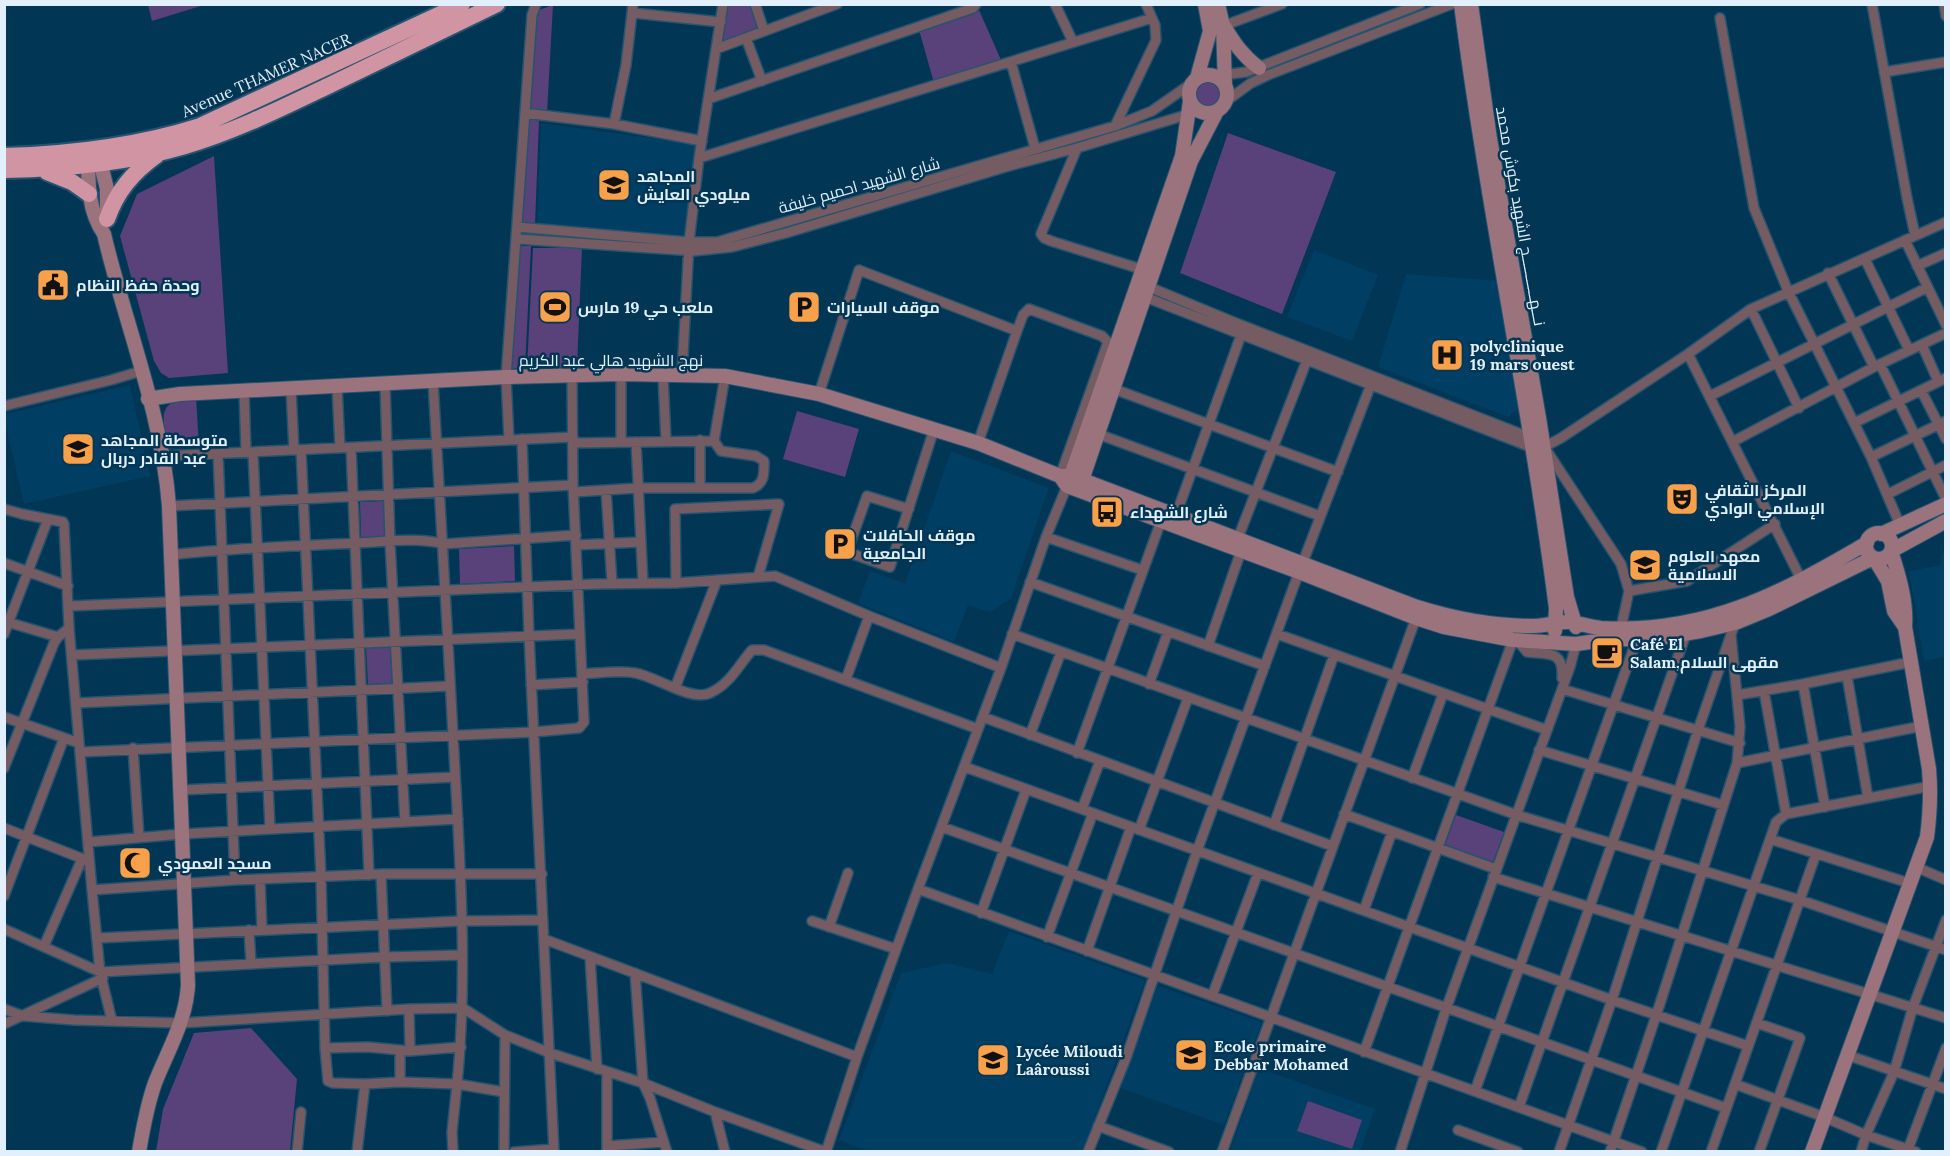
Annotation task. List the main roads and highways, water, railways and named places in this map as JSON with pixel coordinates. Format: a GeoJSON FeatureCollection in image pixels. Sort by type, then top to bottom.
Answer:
{"type":"FeatureCollection","features":[{"type":"Feature","properties":{"kind":"highway","name":"Avenue THAMER NACER"},"geometry":{"type":"LineString","coordinates":[[93,157],[210,122],[462,4]]}},
{"type":"Feature","properties":{"kind":"highway","name":"Avenue THAMER NACER"},"geometry":{"type":"LineString","coordinates":[[4,156],[93,157],[160,152],[205,140],[302,98],[497,4]]}},
{"type":"Feature","properties":{"kind":"highway"},"geometry":{"type":"LineString","coordinates":[[106,226],[112,203],[124,184],[140,167],[160,152]]}},
{"type":"Feature","properties":{"kind":"highway"},"geometry":{"type":"LineString","coordinates":[[4,170],[40,170],[93,157]]}},
{"type":"Feature","properties":{"kind":"highway"},"geometry":{"type":"LineString","coordinates":[[40,170],[72,182],[89,194]]}},
{"type":"Feature","properties":{"kind":"main road"},"geometry":{"type":"LineString","coordinates":[[1070,485],[1182,156],[1193,108],[1189,92],[1210,31],[1205,4]]}},
{"type":"Feature","properties":{"kind":"main road"},"geometry":{"type":"LineString","coordinates":[[1070,485],[1098,434],[1191,161],[1227,93],[1221,78],[1223,26],[1218,4]]}},
{"type":"Feature","properties":{"kind":"main road","name":"نـــهـــــــــــج الشهيد بكوش محمد"},"geometry":{"type":"LineString","coordinates":[[1461,4],[1476,120],[1567,597],[1578,635],[1576,644]]}},
{"type":"Feature","properties":{"kind":"main road","name":"نـــهـــــــــــج الشهيد بكوش محمد"},"geometry":{"type":"LineString","coordinates":[[1471,4],[1538,443],[1556,608],[1556,643]]}},
{"type":"Feature","properties":{"kind":"main road"},"geometry":{"type":"LineString","coordinates":[[1223,26],[1238,49],[1259,68]]}},
{"type":"Feature","properties":{"kind":"main road"},"geometry":{"type":"LineString","coordinates":[[1194,81],[1202,75],[1221,78]]}},
{"type":"Feature","properties":{"kind":"main road"},"geometry":{"type":"LineString","coordinates":[[1193,108],[1211,113],[1221,106]]}},
{"type":"Feature","properties":{"kind":"main road"},"geometry":{"type":"LineString","coordinates":[[93,157],[89,194],[99,226],[106,226]]}},
{"type":"Feature","properties":{"kind":"main road"},"geometry":{"type":"LineString","coordinates":[[93,157],[107,189],[106,226],[162,456],[168,506],[173,602],[188,967],[187,998],[181,1023],[154,1086],[145,1116],[139,1152]]}},
{"type":"Feature","properties":{"kind":"main road","name":"نهج الشهيد هالي عبد الكريم"},"geometry":{"type":"LineString","coordinates":[[148,399],[180,394],[244,390],[506,377],[621,374],[725,376],[819,394],[934,429],[978,443],[1070,485]]}},
{"type":"Feature","properties":{"kind":"main road"},"geometry":{"type":"LineString","coordinates":[[1070,485],[1176,515],[1240,545]]}},
{"type":"Feature","properties":{"kind":"main road"},"geometry":{"type":"LineString","coordinates":[[1070,485],[1161,521],[1240,545],[1417,607],[1446,616],[1512,626],[1574,623],[1600,628],[1621,628],[1687,622],[1720,615],[1743,608],[1802,581],[1867,543]]}},
{"type":"Feature","properties":{"kind":"main road"},"geometry":{"type":"LineString","coordinates":[[1905,627],[1895,614],[1888,581],[1874,558],[1868,553],[1867,543],[1870,537],[1946,504]]}},
{"type":"Feature","properties":{"kind":"main road"},"geometry":{"type":"LineString","coordinates":[[1301,567],[1416,618],[1444,627],[1515,640],[1576,644],[1686,634],[1733,626],[1874,558],[1886,558],[1891,551],[1946,521]]}},
{"type":"Feature","properties":{"kind":"main road"},"geometry":{"type":"LineString","coordinates":[[1812,1152],[1927,837],[1931,786],[1905,627],[1905,608],[1890,540],[1881,534]]}},
{"type":"Feature","properties":{"kind":"place","name":"المجاهد ميلودي العايش"},"geometry":{"type":"Point","coordinates":[614,185]}},
{"type":"Feature","properties":{"kind":"place","name":"وحدة حفظ النظام"},"geometry":{"type":"Point","coordinates":[53,285]}},
{"type":"Feature","properties":{"kind":"place","name":"ملعب حي 19 مارس"},"geometry":{"type":"Point","coordinates":[555,307]}},
{"type":"Feature","properties":{"kind":"place","name":"موقف السيارات"},"geometry":{"type":"Point","coordinates":[804,307]}},
{"type":"Feature","properties":{"kind":"place","name":"polyclinique 19 mars ouest"},"geometry":{"type":"Point","coordinates":[1447,355]}},
{"type":"Feature","properties":{"kind":"place","name":"متوسطة المجاهد عبد القادر دربال"},"geometry":{"type":"Point","coordinates":[78,449]}},
{"type":"Feature","properties":{"kind":"place","name":"المركز الثقافي الإسلامي الوادي"},"geometry":{"type":"Point","coordinates":[1682,499]}},
{"type":"Feature","properties":{"kind":"place","name":"شارع الشهداء"},"geometry":{"type":"Point","coordinates":[1107,512]}},
{"type":"Feature","properties":{"kind":"place","name":"موقف الحافلات الجامعية"},"geometry":{"type":"Point","coordinates":[840,544]}},
{"type":"Feature","properties":{"kind":"place","name":"معهد العلوم الاسلامية"},"geometry":{"type":"Point","coordinates":[1645,565]}},
{"type":"Feature","properties":{"kind":"place","name":"Café El Salam,مقهى السلام"},"geometry":{"type":"Point","coordinates":[1607,653]}},
{"type":"Feature","properties":{"kind":"place","name":"مسجد العمودي"},"geometry":{"type":"Point","coordinates":[135,863]}},
{"type":"Feature","properties":{"kind":"place","name":"Ecole primaire Debbar Mohamed"},"geometry":{"type":"Point","coordinates":[1191,1055]}},
{"type":"Feature","properties":{"kind":"place","name":"Lycée Miloudi Laâroussi"},"geometry":{"type":"Point","coordinates":[993,1060]}}]}
